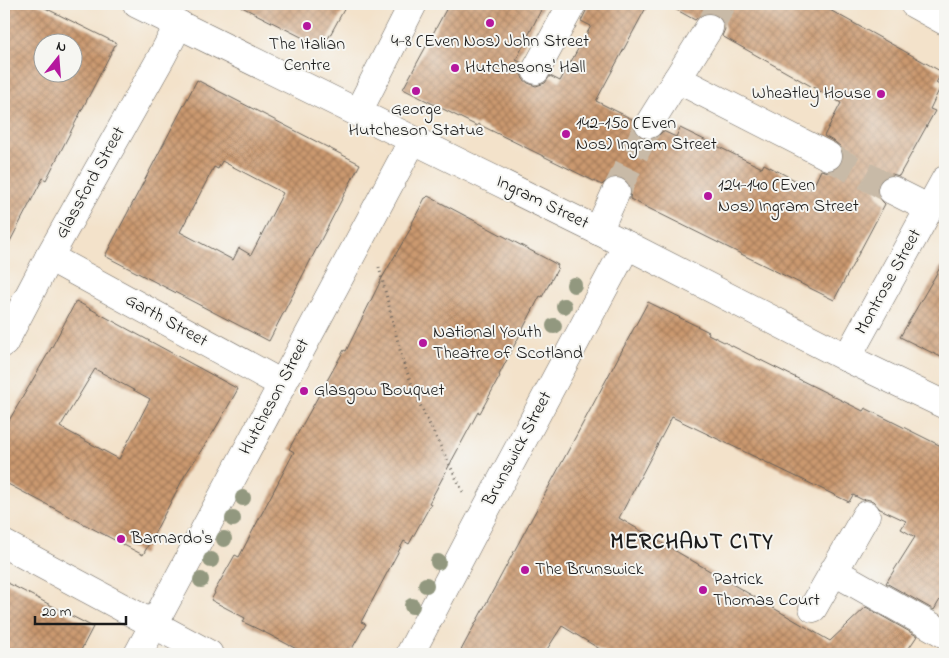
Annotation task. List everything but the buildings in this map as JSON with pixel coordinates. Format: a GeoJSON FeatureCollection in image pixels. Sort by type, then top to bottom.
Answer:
{"type":"FeatureCollection","features":[{"type":"Feature","properties":{"kind":"street","name":"Ingram Street"},"geometry":{"type":"LineString","coordinates":[[137,4],[627,245],[847,358],[945,405]]}},
{"type":"Feature","properties":{"kind":"street"},"geometry":{"type":"LineString","coordinates":[[358,112],[413,4]]}},
{"type":"Feature","properties":{"kind":"street"},"geometry":{"type":"LineString","coordinates":[[536,70],[572,4]]}},
{"type":"Feature","properties":{"kind":"street"},"geometry":{"type":"LineString","coordinates":[[914,4],[945,21]]}},
{"type":"Feature","properties":{"kind":"street","name":"Glassford Street"},"geometry":{"type":"LineString","coordinates":[[4,343],[49,257],[179,24]]}},
{"type":"Feature","properties":{"kind":"street"},"geometry":{"type":"LineString","coordinates":[[649,124],[709,28]]}},
{"type":"Feature","properties":{"kind":"street"},"geometry":{"type":"LineString","coordinates":[[677,79],[828,156]]}},
{"type":"Feature","properties":{"kind":"street","name":"Hutcheson Street"},"geometry":{"type":"LineString","coordinates":[[138,654],[413,140]]}},
{"type":"Feature","properties":{"kind":"street","name":"Montrose Street"},"geometry":{"type":"LineString","coordinates":[[847,358],[945,180]]}},
{"type":"Feature","properties":{"kind":"street"},"geometry":{"type":"LineString","coordinates":[[892,190],[930,208]]}},
{"type":"Feature","properties":{"kind":"street"},"geometry":{"type":"LineString","coordinates":[[598,231],[616,192]]}},
{"type":"Feature","properties":{"kind":"street","name":"Brunswick Street"},"geometry":{"type":"LineString","coordinates":[[410,654],[627,245]]}},
{"type":"Feature","properties":{"kind":"street","name":"Garth Street"},"geometry":{"type":"LineString","coordinates":[[49,257],[282,384]]}},
{"type":"Feature","properties":{"kind":"street"},"geometry":{"type":"LineString","coordinates":[[813,608],[866,515]]}},
{"type":"Feature","properties":{"kind":"street"},"geometry":{"type":"LineString","coordinates":[[4,544],[209,654]]}},
{"type":"Feature","properties":{"kind":"street"},"geometry":{"type":"LineString","coordinates":[[833,571],[945,634]]}},
{"type":"Feature","properties":{"kind":"street"},"geometry":{"type":"LineString","coordinates":[[942,654],[945,649]]}},
{"type":"Feature","properties":{"kind":"path"},"geometry":{"type":"LineString","coordinates":[[366,228],[382,278],[403,362],[421,407],[450,465],[477,526]]}},
{"type":"Feature","properties":{"kind":"tunnel"},"geometry":{"type":"LineString","coordinates":[[709,28],[722,4]]}},
{"type":"Feature","properties":{"kind":"tunnel"},"geometry":{"type":"LineString","coordinates":[[616,192],[649,124]]}},
{"type":"Feature","properties":{"kind":"tunnel"},"geometry":{"type":"LineString","coordinates":[[828,156],[892,190]]}},
{"type":"Feature","properties":{"kind":"place","name":"4-8 (Even Nos) John Street"},"geometry":{"type":"Point","coordinates":[490,23]}},
{"type":"Feature","properties":{"kind":"place","name":"The Italian Centre"},"geometry":{"type":"Point","coordinates":[307,26]}},
{"type":"Feature","properties":{"kind":"place","name":"Hutchesons' Hall"},"geometry":{"type":"Point","coordinates":[455,68]}},
{"type":"Feature","properties":{"kind":"place","name":"George Hutcheson Statue"},"geometry":{"type":"Point","coordinates":[416,91]}},
{"type":"Feature","properties":{"kind":"place","name":"Wheatley House"},"geometry":{"type":"Point","coordinates":[881,94]}},
{"type":"Feature","properties":{"kind":"place","name":"142-150 (Even Nos) Ingram Street"},"geometry":{"type":"Point","coordinates":[566,134]}},
{"type":"Feature","properties":{"kind":"place","name":"124-140 (Even Nos) Ingram Street"},"geometry":{"type":"Point","coordinates":[708,196]}},
{"type":"Feature","properties":{"kind":"place","name":"National Youth Theatre of Scotland"},"geometry":{"type":"Point","coordinates":[423,343]}},
{"type":"Feature","properties":{"kind":"place","name":"Glasgow Bouquet"},"geometry":{"type":"Point","coordinates":[304,391]}},
{"type":"Feature","properties":{"kind":"place","name":"Barnardo's"},"geometry":{"type":"Point","coordinates":[121,539]}},
{"type":"Feature","properties":{"kind":"place","name":"The Brunswick"},"geometry":{"type":"Point","coordinates":[525,570]}},
{"type":"Feature","properties":{"kind":"place","name":"Patrick Thomas Court"},"geometry":{"type":"Point","coordinates":[703,590]}},
{"type":"Feature","properties":{"kind":"district","name":"MERCHANT CITY"},"geometry":{"type":"Point","coordinates":[692,543]}}]}
